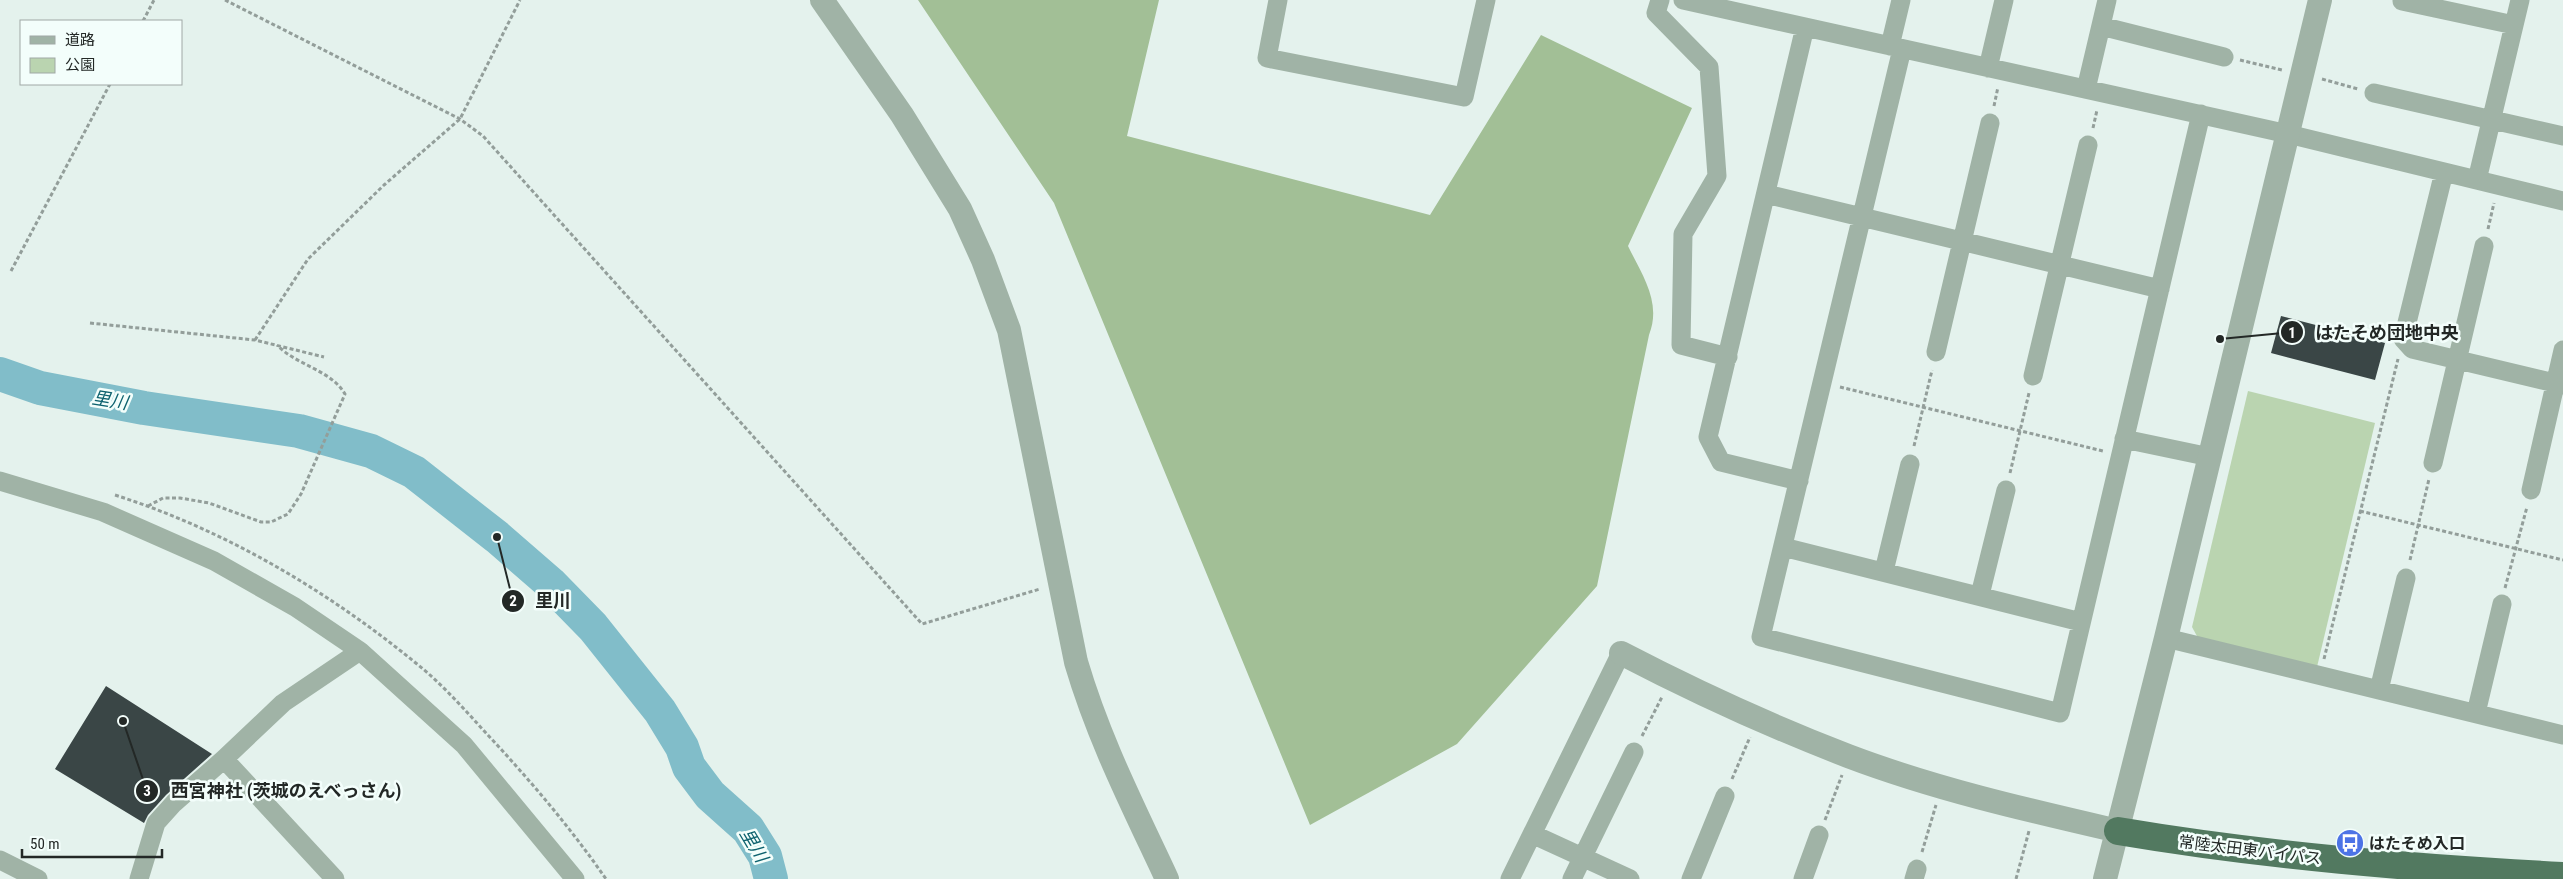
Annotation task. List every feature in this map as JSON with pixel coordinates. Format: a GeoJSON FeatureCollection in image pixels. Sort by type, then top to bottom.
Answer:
{"type":"FeatureCollection","features":[{"type":"Feature","properties":{"kind":"highway","name":"常陸太田東バイパス"},"geometry":{"type":"LineString","coordinates":[[2118,831],[2214,847],[2321,859],[2440,869],[2563,876]]}},
{"type":"Feature","properties":{"kind":"street"},"geometry":{"type":"LineString","coordinates":[[822,0],[902,115],[960,209],[983,260],[1009,330],[1029,421],[1059,583],[1076,662],[1090,711],[1106,752],[1167,879]]}},
{"type":"Feature","properties":{"kind":"street"},"geometry":{"type":"LineString","coordinates":[[1278,0],[1267,58],[1464,97],[1486,0]]}},
{"type":"Feature","properties":{"kind":"street"},"geometry":{"type":"LineString","coordinates":[[1660,0],[1656,13],[1709,67],[1717,176],[1683,234],[1681,345],[1728,357]]}},
{"type":"Feature","properties":{"kind":"street"},"geometry":{"type":"LineString","coordinates":[[1683,0],[1758,8],[1805,27],[2201,114],[2563,201]]}},
{"type":"Feature","properties":{"kind":"street"},"geometry":{"type":"LineString","coordinates":[[1901,0],[1896,47],[1862,217],[1761,637],[2060,713],[2201,114]]}},
{"type":"Feature","properties":{"kind":"street"},"geometry":{"type":"LineString","coordinates":[[1995,69],[2004,0]]}},
{"type":"Feature","properties":{"kind":"street"},"geometry":{"type":"LineString","coordinates":[[2094,91],[2101,26],[2107,0]]}},
{"type":"Feature","properties":{"kind":"street"},"geometry":{"type":"LineString","coordinates":[[2106,879],[2320,0]]}},
{"type":"Feature","properties":{"kind":"street"},"geometry":{"type":"LineString","coordinates":[[2477,180],[2520,0]]}},
{"type":"Feature","properties":{"kind":"street"},"geometry":{"type":"LineString","coordinates":[[2402,1],[2514,25]]}},
{"type":"Feature","properties":{"kind":"street"},"geometry":{"type":"LineString","coordinates":[[2101,26],[2224,57]]}},
{"type":"Feature","properties":{"kind":"street"},"geometry":{"type":"LineString","coordinates":[[1799,481],[1721,462],[1708,437],[1805,27]]}},
{"type":"Feature","properties":{"kind":"street"},"geometry":{"type":"LineString","coordinates":[[2374,93],[2563,136]]}},
{"type":"Feature","properties":{"kind":"street"},"geometry":{"type":"LineString","coordinates":[[1936,352],[1990,123]]}},
{"type":"Feature","properties":{"kind":"street"},"geometry":{"type":"LineString","coordinates":[[2033,376],[2088,145]]}},
{"type":"Feature","properties":{"kind":"street"},"geometry":{"type":"LineString","coordinates":[[2444,172],[2403,339],[2412,349],[2559,384]]}},
{"type":"Feature","properties":{"kind":"street"},"geometry":{"type":"LineString","coordinates":[[1766,194],[2160,289]]}},
{"type":"Feature","properties":{"kind":"street"},"geometry":{"type":"LineString","coordinates":[[2433,463],[2484,246]]}},
{"type":"Feature","properties":{"kind":"street"},"geometry":{"type":"LineString","coordinates":[[2531,490],[2559,384],[2563,350]]}},
{"type":"Feature","properties":{"kind":"street"},"geometry":{"type":"LineString","coordinates":[[2122,447],[2210,456]]}},
{"type":"Feature","properties":{"kind":"street"},"geometry":{"type":"LineString","coordinates":[[1884,571],[1910,464]]}},
{"type":"Feature","properties":{"kind":"street"},"geometry":{"type":"LineString","coordinates":[[0,481],[103,512],[214,561],[295,607],[360,651],[464,745],[576,879]]}},
{"type":"Feature","properties":{"kind":"street"},"geometry":{"type":"LineString","coordinates":[[1980,595],[2006,490]]}},
{"type":"Feature","properties":{"kind":"street"},"geometry":{"type":"LineString","coordinates":[[1782,547],[1980,595],[2081,622]]}},
{"type":"Feature","properties":{"kind":"street"},"geometry":{"type":"LineString","coordinates":[[2379,690],[2406,578]]}},
{"type":"Feature","properties":{"kind":"street"},"geometry":{"type":"LineString","coordinates":[[2476,713],[2502,604]]}},
{"type":"Feature","properties":{"kind":"street"},"geometry":{"type":"LineString","coordinates":[[2166,638],[2563,735]]}},
{"type":"Feature","properties":{"kind":"street"},"geometry":{"type":"LineString","coordinates":[[139,879],[156,823],[174,803],[224,760],[283,703],[360,651]]}},
{"type":"Feature","properties":{"kind":"street"},"geometry":{"type":"LineString","coordinates":[[1510,879],[1620,653],[1758,719],[1850,756],[1942,786],[2034,812],[2118,831]]}},
{"type":"Feature","properties":{"kind":"street"},"geometry":{"type":"LineString","coordinates":[[1572,879],[1634,752]]}},
{"type":"Feature","properties":{"kind":"street"},"geometry":{"type":"LineString","coordinates":[[224,760],[335,879]]}},
{"type":"Feature","properties":{"kind":"street"},"geometry":{"type":"LineString","coordinates":[[1691,879],[1725,796]]}},
{"type":"Feature","properties":{"kind":"street"},"geometry":{"type":"LineString","coordinates":[[1532,834],[1630,879]]}},
{"type":"Feature","properties":{"kind":"street"},"geometry":{"type":"LineString","coordinates":[[1803,879],[1819,835]]}},
{"type":"Feature","properties":{"kind":"street"},"geometry":{"type":"LineString","coordinates":[[0,860],[38,879]]}},
{"type":"Feature","properties":{"kind":"path"},"geometry":{"type":"LineString","coordinates":[[144,20],[154,0]]}},
{"type":"Feature","properties":{"kind":"path"},"geometry":{"type":"LineString","coordinates":[[225,0],[460,119],[484,136],[922,624],[1059,583]]}},
{"type":"Feature","properties":{"kind":"path"},"geometry":{"type":"LineString","coordinates":[[255,340],[308,259],[384,185],[460,119],[520,0]]}},
{"type":"Feature","properties":{"kind":"path"},"geometry":{"type":"LineString","coordinates":[[2224,57],[2302,74],[2374,93]]}},
{"type":"Feature","properties":{"kind":"path"},"geometry":{"type":"LineString","coordinates":[[1990,123],[1995,69]]}},
{"type":"Feature","properties":{"kind":"path"},"geometry":{"type":"LineString","coordinates":[[11,271],[109,85]]}},
{"type":"Feature","properties":{"kind":"path"},"geometry":{"type":"LineString","coordinates":[[2088,145],[2094,91]]}},
{"type":"Feature","properties":{"kind":"path"},"geometry":{"type":"LineString","coordinates":[[2484,246],[2499,185]]}},
{"type":"Feature","properties":{"kind":"path"},"geometry":{"type":"LineString","coordinates":[[90,323],[255,340],[324,357]]}},
{"type":"Feature","properties":{"kind":"path"},"geometry":{"type":"LineString","coordinates":[[2319,676],[2403,339]]}},
{"type":"Feature","properties":{"kind":"path"},"geometry":{"type":"LineString","coordinates":[[147,506],[163,498],[180,498],[209,503],[261,522],[271,522],[288,514],[301,494],[346,394],[339,383],[297,360],[276,345]]}},
{"type":"Feature","properties":{"kind":"path"},"geometry":{"type":"LineString","coordinates":[[1910,464],[1936,352]]}},
{"type":"Feature","properties":{"kind":"path"},"geometry":{"type":"LineString","coordinates":[[2006,490],[2033,376]]}},
{"type":"Feature","properties":{"kind":"path"},"geometry":{"type":"LineString","coordinates":[[1822,383],[2020,430],[2122,447]]}},
{"type":"Feature","properties":{"kind":"path"},"geometry":{"type":"LineString","coordinates":[[2406,578],[2433,463]]}},
{"type":"Feature","properties":{"kind":"path"},"geometry":{"type":"LineString","coordinates":[[2502,604],[2531,490]]}},
{"type":"Feature","properties":{"kind":"path"},"geometry":{"type":"LineString","coordinates":[[2360,511],[2563,560]]}},
{"type":"Feature","properties":{"kind":"path"},"geometry":{"type":"LineString","coordinates":[[1634,752],[1671,679]]}},
{"type":"Feature","properties":{"kind":"path"},"geometry":{"type":"LineString","coordinates":[[1725,796],[1758,719]]}},
{"type":"Feature","properties":{"kind":"path"},"geometry":{"type":"LineString","coordinates":[[1819,835],[1850,756]]}},
{"type":"Feature","properties":{"kind":"path"},"geometry":{"type":"LineString","coordinates":[[1915,874],[1942,786]]}},
{"type":"Feature","properties":{"kind":"path"},"geometry":{"type":"LineString","coordinates":[[2016,879],[2034,812]]}},
{"type":"Feature","properties":{"kind":"green space"},"geometry":{"type":"Polygon","coordinates":[[[918,0],[1159,0],[1127,136],[1430,215],[1541,35],[1692,108],[1628,246],[1649,289],[1653,311],[1652,323],[1597,586],[1457,744],[1310,825],[1054,203],[918,0]]]}},
{"type":"Feature","properties":{"kind":"green space"},"geometry":{"type":"Polygon","coordinates":[[[2248,391],[2375,423],[2317,667],[2198,638],[2192,627],[2248,391]]]}},
{"type":"Feature","properties":{"kind":"building"},"geometry":{"type":"Polygon","coordinates":[[[2281,316],[2385,343],[2375,380],[2271,353],[2281,316]]]}},
{"type":"Feature","properties":{"kind":"building"},"geometry":{"type":"Polygon","coordinates":[[[106,686],[212,754],[166,795],[148,815],[144,823],[55,769],[106,686]]]}},
{"type":"Feature","properties":{"kind":"waterway","name":"里川"},"geometry":{"type":"LineString","coordinates":[[0,374],[40,388],[144,408],[299,431],[371,451],[414,472],[497,537],[550,583],[593,627],[660,711],[682,747],[689,767],[710,795],[748,829],[765,856],[771,879]]}},
{"type":"Feature","properties":{"kind":"place","name":"はたそめ団地中央"},"geometry":{"type":"Point","coordinates":[2220,339]}},
{"type":"Feature","properties":{"kind":"place","name":"里川"},"geometry":{"type":"Point","coordinates":[497,537]}},
{"type":"Feature","properties":{"kind":"place","name":"西宮神社 (茨城のえべっさん)"},"geometry":{"type":"Point","coordinates":[123,721]}},
{"type":"Feature","properties":{"kind":"place","name":"はたそめ入口"},"geometry":{"type":"Point","coordinates":[2350,843]}}]}
